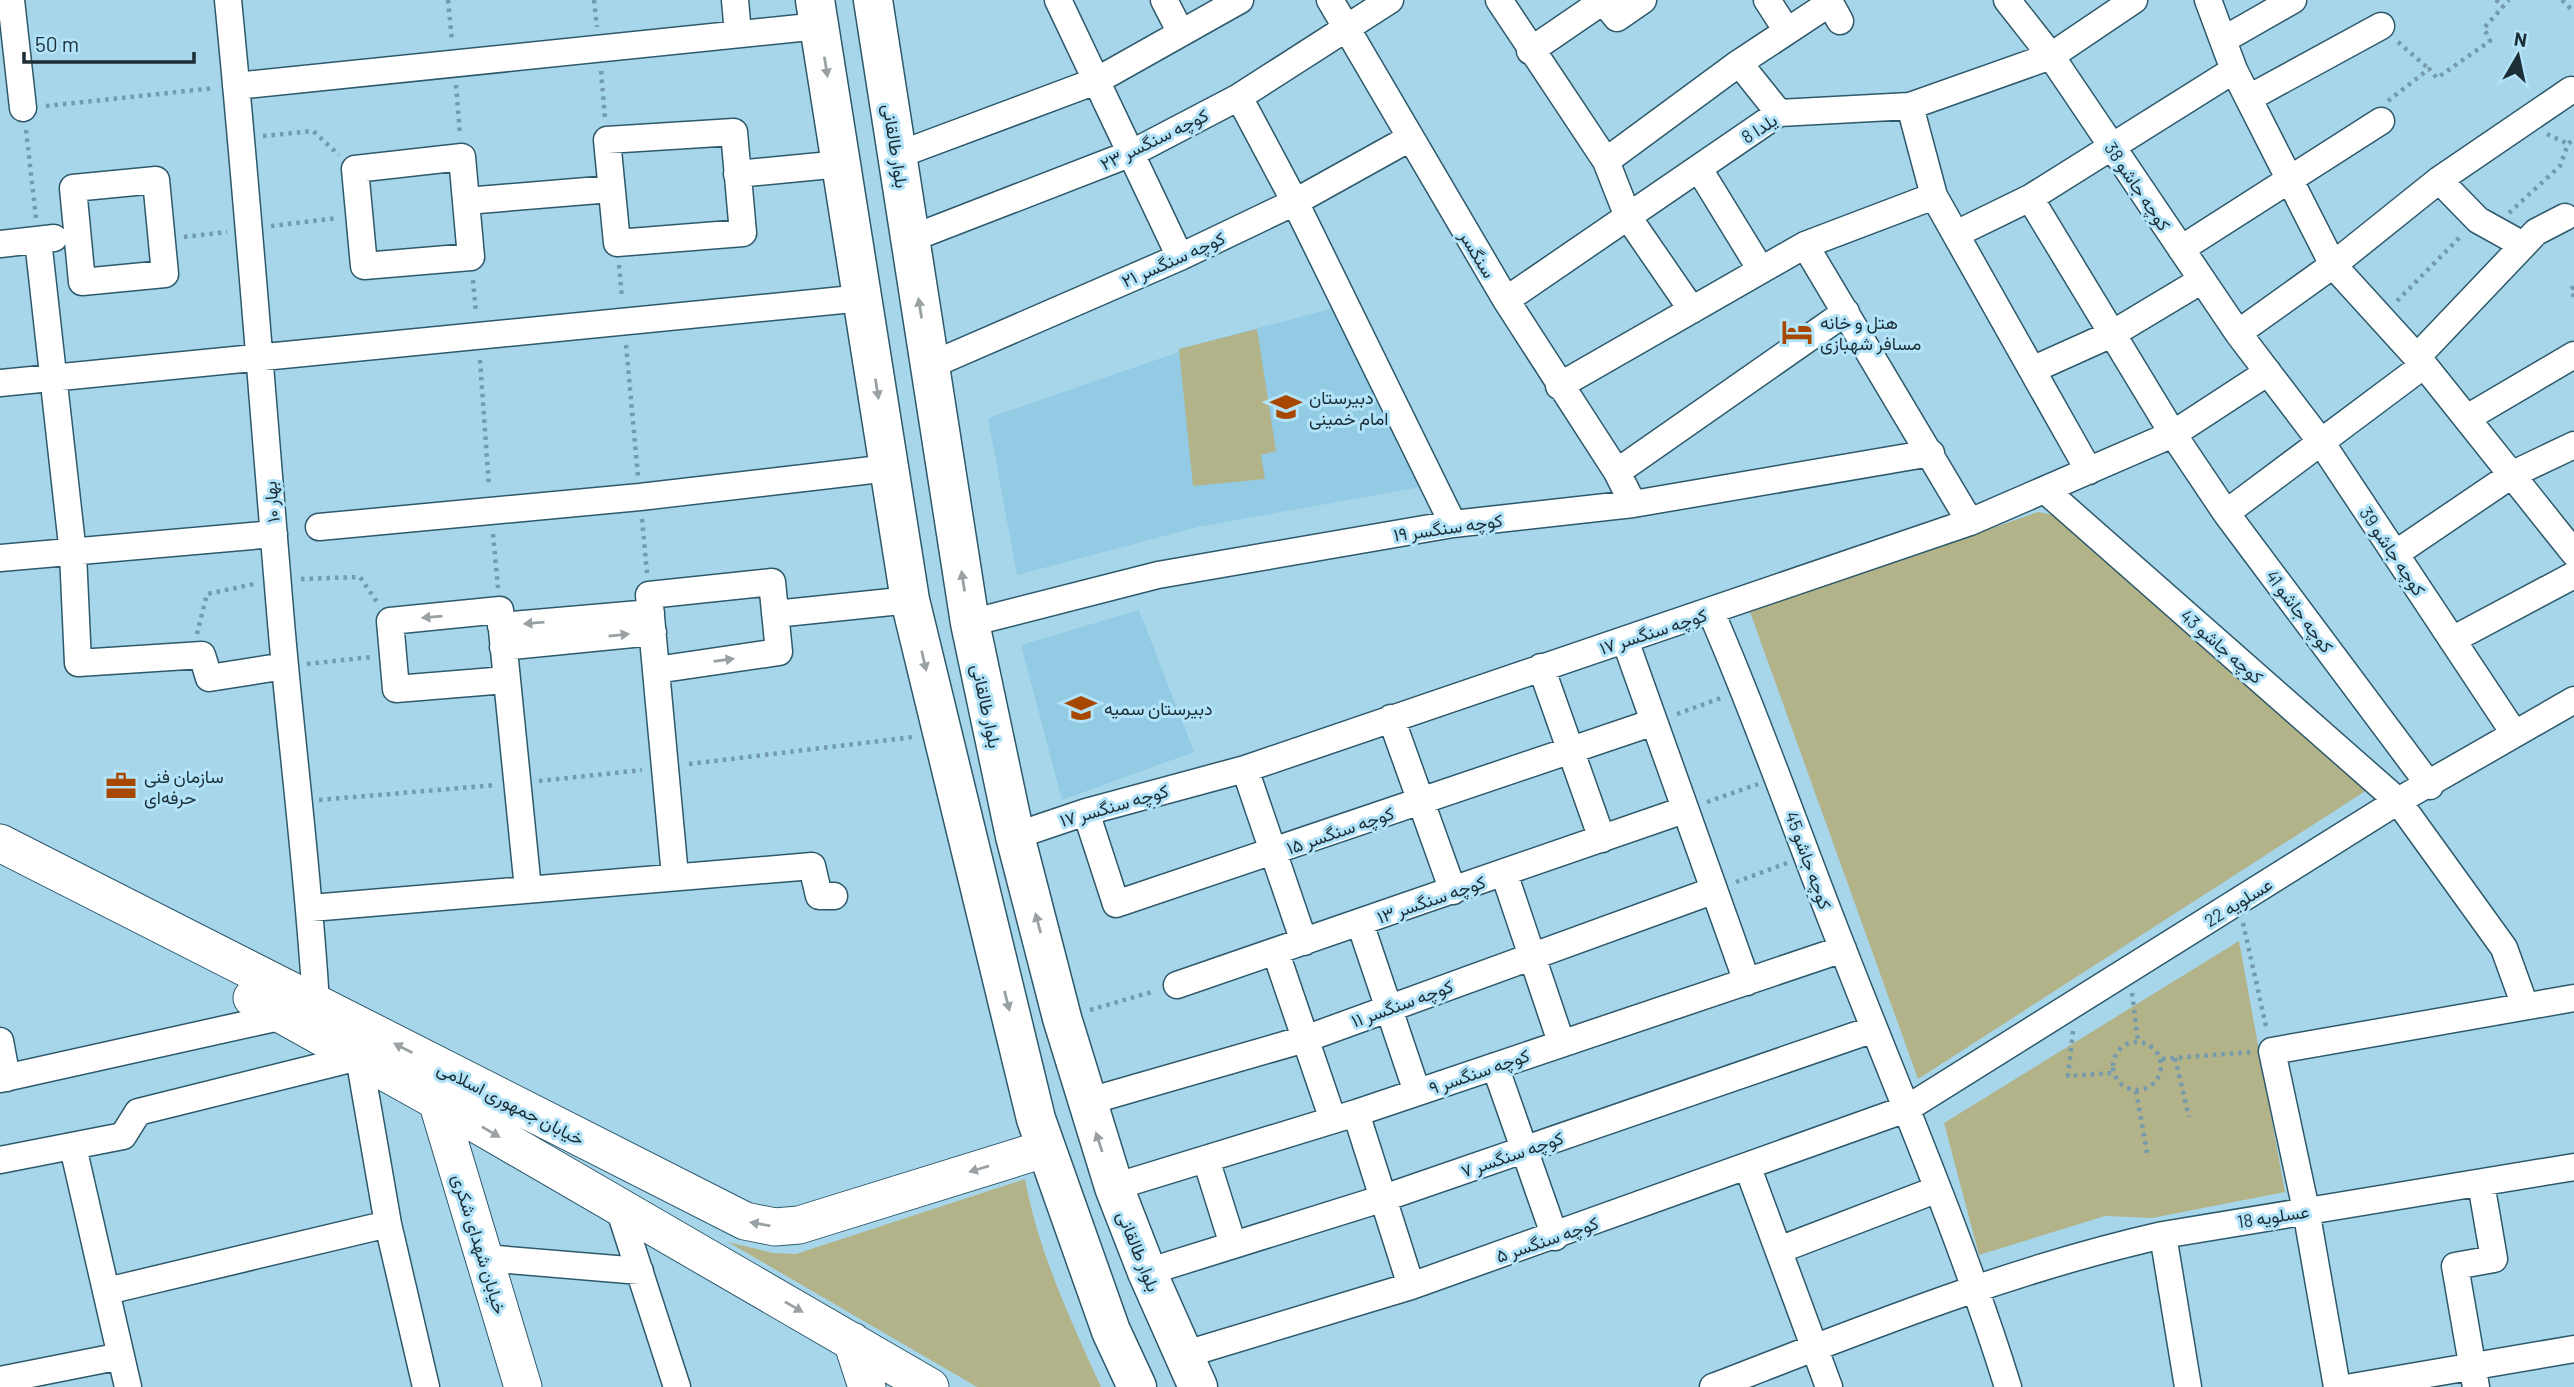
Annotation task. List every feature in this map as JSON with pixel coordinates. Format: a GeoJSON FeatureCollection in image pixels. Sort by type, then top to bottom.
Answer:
{"type":"FeatureCollection","features":[{"type":"Feature","properties":{"kind":"main road","name":"بلوار طالقانی"},"geometry":{"type":"LineString","coordinates":[[873,0],[970,623],[1015,836],[1086,1102],[1114,1187],[1147,1272],[1191,1371]]}},
{"type":"Feature","properties":{"kind":"main road"},"geometry":{"type":"LineString","coordinates":[[817,13],[910,600],[1040,1134],[1111,1331],[1137,1387]]}},
{"type":"Feature","properties":{"kind":"main road"},"geometry":{"type":"LineString","coordinates":[[1040,1134],[1086,1102]]}},
{"type":"Feature","properties":{"kind":"street"},"geometry":{"type":"LineString","coordinates":[[11,0],[23,108]]}},
{"type":"Feature","properties":{"kind":"street","name":"بهار ۱۰"},"geometry":{"type":"LineString","coordinates":[[228,0],[251,229],[285,666],[310,908],[300,1010]]}},
{"type":"Feature","properties":{"kind":"street"},"geometry":{"type":"LineString","coordinates":[[735,0],[738,34]]}},
{"type":"Feature","properties":{"kind":"street"},"geometry":{"type":"LineString","coordinates":[[1058,0],[1180,257]]}},
{"type":"Feature","properties":{"kind":"street"},"geometry":{"type":"LineString","coordinates":[[1164,0],[1181,33]]}},
{"type":"Feature","properties":{"kind":"street"},"geometry":{"type":"LineString","coordinates":[[898,155],[1096,81],[1240,0]]}},
{"type":"Feature","properties":{"kind":"street","name":"سنگسر"},"geometry":{"type":"LineString","coordinates":[[1330,0],[1506,300],[1559,386],[1617,472],[1633,504]]}},
{"type":"Feature","properties":{"kind":"street","name":"کوچه سنگسر ۲۳"},"geometry":{"type":"LineString","coordinates":[[910,239],[1132,153],[1239,97],[1390,0]]}},
{"type":"Feature","properties":{"kind":"street"},"geometry":{"type":"LineString","coordinates":[[1499,0],[1530,51],[1606,161],[1628,217],[1692,310]]}},
{"type":"Feature","properties":{"kind":"street"},"geometry":{"type":"LineString","coordinates":[[1530,51],[1602,0],[1617,18],[1643,0]]}},
{"type":"Feature","properties":{"kind":"street"},"geometry":{"type":"LineString","coordinates":[[1768,0],[1787,31]]}},
{"type":"Feature","properties":{"kind":"street","name":"کوچه جاشو 38"},"geometry":{"type":"LineString","coordinates":[[2007,0],[2051,56],[2238,333],[2269,372]]}},
{"type":"Feature","properties":{"kind":"street","name":"یلدا 8"},"geometry":{"type":"LineString","coordinates":[[1506,300],[1779,113],[1910,106],[2051,56],[2134,0]]}},
{"type":"Feature","properties":{"kind":"street"},"geometry":{"type":"LineString","coordinates":[[2208,0],[2234,70],[2333,265],[2468,418],[2574,553]]}},
{"type":"Feature","properties":{"kind":"street"},"geometry":{"type":"LineString","coordinates":[[2223,40],[2293,0]]}},
{"type":"Feature","properties":{"kind":"street"},"geometry":{"type":"LineString","coordinates":[[1606,161],[1739,63],[1830,3],[1840,21]]}},
{"type":"Feature","properties":{"kind":"street"},"geometry":{"type":"LineString","coordinates":[[236,86],[738,34],[817,13]]}},
{"type":"Feature","properties":{"kind":"street"},"geometry":{"type":"LineString","coordinates":[[2249,98],[2381,26]]}},
{"type":"Feature","properties":{"kind":"street"},"geometry":{"type":"LineString","coordinates":[[1739,63],[1779,113]]}},
{"type":"Feature","properties":{"kind":"street"},"geometry":{"type":"LineString","coordinates":[[1956,234],[2030,198],[2234,70]]}},
{"type":"Feature","properties":{"kind":"street"},"geometry":{"type":"LineString","coordinates":[[2238,333],[2333,265],[2439,180],[2571,90]]}},
{"type":"Feature","properties":{"kind":"street"},"geometry":{"type":"LineString","coordinates":[[1239,97],[1294,202],[1453,524]]}},
{"type":"Feature","properties":{"kind":"street"},"geometry":{"type":"LineString","coordinates":[[1910,106],[1934,196],[2089,471]]}},
{"type":"Feature","properties":{"kind":"street"},"geometry":{"type":"LineString","coordinates":[[2181,249],[2289,177],[2381,121]]}},
{"type":"Feature","properties":{"kind":"street"},"geometry":{"type":"LineString","coordinates":[[734,132],[737,174],[743,233],[617,243],[607,140],[734,132]]}},
{"type":"Feature","properties":{"kind":"street","name":"کوچه سنگسر ۲۱"},"geometry":{"type":"LineString","coordinates":[[929,366],[1180,257],[1294,202],[1410,138]]}},
{"type":"Feature","properties":{"kind":"street"},"geometry":{"type":"LineString","coordinates":[[462,157],[471,257],[364,266],[355,169],[462,157]]}},
{"type":"Feature","properties":{"kind":"street"},"geometry":{"type":"LineString","coordinates":[[737,174],[841,164]]}},
{"type":"Feature","properties":{"kind":"street"},"geometry":{"type":"LineString","coordinates":[[1699,169],[1761,270]]}},
{"type":"Feature","properties":{"kind":"street"},"geometry":{"type":"LineString","coordinates":[[156,180],[162,240],[166,274],[82,282],[72,188],[156,180]]}},
{"type":"Feature","properties":{"kind":"street"},"geometry":{"type":"LineString","coordinates":[[2439,180],[2485,224],[2523,245]]}},
{"type":"Feature","properties":{"kind":"street"},"geometry":{"type":"LineString","coordinates":[[466,201],[611,189]]}},
{"type":"Feature","properties":{"kind":"street"},"geometry":{"type":"LineString","coordinates":[[1559,386],[1805,245],[1934,196]]}},
{"type":"Feature","properties":{"kind":"street","name":"کوچه جاشو 41"},"geometry":{"type":"LineString","coordinates":[[2030,198],[2173,434],[2226,513],[2430,786]]}},
{"type":"Feature","properties":{"kind":"street"},"geometry":{"type":"LineString","coordinates":[[2226,513],[2321,442],[2420,361],[2536,232],[2565,217]]}},
{"type":"Feature","properties":{"kind":"street"},"geometry":{"type":"LineString","coordinates":[[0,244],[77,235]]}},
{"type":"Feature","properties":{"kind":"street"},"geometry":{"type":"LineString","coordinates":[[38,240],[73,554],[78,663],[202,655],[209,678],[285,666]]}},
{"type":"Feature","properties":{"kind":"street"},"geometry":{"type":"LineString","coordinates":[[1805,245],[1970,522]]}},
{"type":"Feature","properties":{"kind":"street"},"geometry":{"type":"LineString","coordinates":[[2032,370],[2112,334],[2202,280]]}},
{"type":"Feature","properties":{"kind":"street"},"geometry":{"type":"LineString","coordinates":[[0,383],[863,298]]}},
{"type":"Feature","properties":{"kind":"street"},"geometry":{"type":"LineString","coordinates":[[1617,472],[1846,312]]}},
{"type":"Feature","properties":{"kind":"street"},"geometry":{"type":"LineString","coordinates":[[2468,418],[2574,355]]}},
{"type":"Feature","properties":{"kind":"street","name":"کوچه سنگسر ۱۷"},"geometry":{"type":"LineString","coordinates":[[1015,836],[1086,812],[1245,769],[1970,522],[2173,434],[2269,372]]}},
{"type":"Feature","properties":{"kind":"street","name":"کوچه جاشو 39"},"geometry":{"type":"LineString","coordinates":[[2269,372],[2321,442],[2514,733]]}},
{"type":"Feature","properties":{"kind":"street"},"geometry":{"type":"LineString","coordinates":[[2395,554],[2513,474],[2574,445]]}},
{"type":"Feature","properties":{"kind":"street","name":"کوچه سنگسر ۱۹"},"geometry":{"type":"LineString","coordinates":[[970,623],[1158,575],[1453,524],[1633,504],[1931,453]]}},
{"type":"Feature","properties":{"kind":"street"},"geometry":{"type":"LineString","coordinates":[[319,527],[491,513],[889,468]]}},
{"type":"Feature","properties":{"kind":"street","name":"کوچه جاشو 43"},"geometry":{"type":"LineString","coordinates":[[2046,491],[2399,801],[2504,948],[2525,1006]]}},
{"type":"Feature","properties":{"kind":"street"},"geometry":{"type":"LineString","coordinates":[[0,558],[73,554],[274,534]]}},
{"type":"Feature","properties":{"kind":"street"},"geometry":{"type":"LineString","coordinates":[[2452,640],[2574,575]]}},
{"type":"Feature","properties":{"kind":"street"},"geometry":{"type":"LineString","coordinates":[[506,680],[396,689],[390,621],[571,630],[772,582],[779,652],[656,670]]}},
{"type":"Feature","properties":{"kind":"street"},"geometry":{"type":"LineString","coordinates":[[775,614],[910,600]]}},
{"type":"Feature","properties":{"kind":"street","name":"کوچه جاشو 45"},"geometry":{"type":"LineString","coordinates":[[1712,612],[1779,777],[1874,1030],[1977,1286],[2008,1387]]}},
{"type":"Feature","properties":{"kind":"street"},"geometry":{"type":"LineString","coordinates":[[651,613],[675,876]]}},
{"type":"Feature","properties":{"kind":"street"},"geometry":{"type":"LineString","coordinates":[[501,628],[528,889]]}},
{"type":"Feature","properties":{"kind":"street"},"geometry":{"type":"LineString","coordinates":[[1625,640],[1712,891],[1747,982]]}},
{"type":"Feature","properties":{"kind":"street"},"geometry":{"type":"LineString","coordinates":[[1541,667],[1602,839]]}},
{"type":"Feature","properties":{"kind":"street","name":"عسلویه 22"},"geometry":{"type":"LineString","coordinates":[[1906,1109],[2399,801],[2430,786],[2514,733],[2574,701]]}},
{"type":"Feature","properties":{"kind":"street"},"geometry":{"type":"LineString","coordinates":[[1391,718],[1453,891]]}},
{"type":"Feature","properties":{"kind":"street","name":"کوچه سنگسر ۱۵"},"geometry":{"type":"LineString","coordinates":[[1086,812],[1116,904],[1654,722]]}},
{"type":"Feature","properties":{"kind":"street"},"geometry":{"type":"LineString","coordinates":[[1245,769],[1304,942]]}},
{"type":"Feature","properties":{"kind":"street","name":"کوچه سنگسر ۱۳"},"geometry":{"type":"LineString","coordinates":[[1177,985],[1684,810]]}},
{"type":"Feature","properties":{"kind":"street","name":"خیابان جمهوری اسلامی"},"geometry":{"type":"LineString","coordinates":[[0,843],[300,1010],[359,1057],[682,1241],[930,1387]]}},
{"type":"Feature","properties":{"kind":"street","name":"خیابان جمهوری اسلامی"},"geometry":{"type":"LineString","coordinates":[[0,866],[745,1221],[762,1225],[799,1224],[1040,1134]]}},
{"type":"Feature","properties":{"kind":"street"},"geometry":{"type":"LineString","coordinates":[[310,908],[812,866],[820,896],[835,896]]}},
{"type":"Feature","properties":{"kind":"street"},"geometry":{"type":"LineString","coordinates":[[1504,873],[1561,1042]]}},
{"type":"Feature","properties":{"kind":"street","name":"کوچه سنگسر ۱۱"},"geometry":{"type":"LineString","coordinates":[[1086,1102],[1305,1039],[1712,891]]}},
{"type":"Feature","properties":{"kind":"street"},"geometry":{"type":"LineString","coordinates":[[1360,923],[1417,1092]]}},
{"type":"Feature","properties":{"kind":"street","name":"کوچه سنگسر ۹"},"geometry":{"type":"LineString","coordinates":[[1114,1187],[1344,1116],[1843,949]]}},
{"type":"Feature","properties":{"kind":"street"},"geometry":{"type":"LineString","coordinates":[[1276,953],[1305,1039],[1344,1116],[1381,1199],[1411,1286]]}},
{"type":"Feature","properties":{"kind":"street"},"geometry":{"type":"LineString","coordinates":[[2337,1387],[2306,1210],[2272,1051],[2574,998]]}},
{"type":"Feature","properties":{"kind":"street"},"geometry":{"type":"LineString","coordinates":[[0,1041],[4,1079],[300,1010]]}},
{"type":"Feature","properties":{"kind":"street","name":"کوچه سنگسر ۷"},"geometry":{"type":"LineString","coordinates":[[1147,1272],[1381,1199],[1874,1030]]}},
{"type":"Feature","properties":{"kind":"street"},"geometry":{"type":"LineString","coordinates":[[0,1160],[123,1136],[138,1112],[359,1057],[417,1385]]}},
{"type":"Feature","properties":{"kind":"street"},"geometry":{"type":"LineString","coordinates":[[1495,1066],[1555,1237]]}},
{"type":"Feature","properties":{"kind":"street","name":"خیابان شهدای شکری"},"geometry":{"type":"LineString","coordinates":[[437,1101],[523,1387]]}},
{"type":"Feature","properties":{"kind":"street","name":"کوچه سنگسر ۵"},"geometry":{"type":"LineString","coordinates":[[1191,1371],[1411,1286],[1748,1168],[1906,1109]]}},
{"type":"Feature","properties":{"kind":"street"},"geometry":{"type":"LineString","coordinates":[[73,1147],[128,1387]]}},
{"type":"Feature","properties":{"kind":"street"},"geometry":{"type":"LineString","coordinates":[[1206,1159],[1233,1245]]}},
{"type":"Feature","properties":{"kind":"street","name":"عسلویه 18"},"geometry":{"type":"LineString","coordinates":[[1713,1387],[1977,1286],[2163,1234],[2574,1167]]}},
{"type":"Feature","properties":{"kind":"street"},"geometry":{"type":"LineString","coordinates":[[1748,1168],[1829,1387]]}},
{"type":"Feature","properties":{"kind":"street"},"geometry":{"type":"LineString","coordinates":[[2475,1377],[2455,1266],[2494,1259],[2481,1183]]}},
{"type":"Feature","properties":{"kind":"street"},"geometry":{"type":"LineString","coordinates":[[1779,1250],[1938,1189]]}},
{"type":"Feature","properties":{"kind":"street"},"geometry":{"type":"LineString","coordinates":[[682,1241],[706,1202]]}},
{"type":"Feature","properties":{"kind":"street"},"geometry":{"type":"LineString","coordinates":[[618,1205],[677,1387]]}},
{"type":"Feature","properties":{"kind":"street"},"geometry":{"type":"LineString","coordinates":[[107,1291],[388,1224]]}},
{"type":"Feature","properties":{"kind":"street"},"geometry":{"type":"LineString","coordinates":[[2163,1234],[2188,1387]]}},
{"type":"Feature","properties":{"kind":"street"},"geometry":{"type":"LineString","coordinates":[[485,1258],[640,1271]]}},
{"type":"Feature","properties":{"kind":"street"},"geometry":{"type":"LineString","coordinates":[[852,1341],[866,1387]]}},
{"type":"Feature","properties":{"kind":"street"},"geometry":{"type":"LineString","coordinates":[[2352,1387],[2475,1377],[2574,1349]]}},
{"type":"Feature","properties":{"kind":"street"},"geometry":{"type":"LineString","coordinates":[[0,1380],[121,1356]]}},
{"type":"Feature","properties":{"kind":"path"},"geometry":{"type":"LineString","coordinates":[[448,0],[462,157]]}},
{"type":"Feature","properties":{"kind":"path"},"geometry":{"type":"LineString","coordinates":[[2496,0],[2503,7]]}},
{"type":"Feature","properties":{"kind":"path"},"geometry":{"type":"LineString","coordinates":[[2381,26],[2437,78],[2490,41],[2484,28],[2509,0]]}},
{"type":"Feature","properties":{"kind":"path"},"geometry":{"type":"LineString","coordinates":[[2562,0],[2574,12]]}},
{"type":"Feature","properties":{"kind":"path"},"geometry":{"type":"LineString","coordinates":[[2381,121],[2380,107],[2429,69]]}},
{"type":"Feature","properties":{"kind":"path"},"geometry":{"type":"LineString","coordinates":[[38,240],[23,108],[236,86]]}},
{"type":"Feature","properties":{"kind":"path"},"geometry":{"type":"LineString","coordinates":[[242,139],[313,131],[355,169]]}},
{"type":"Feature","properties":{"kind":"path"},"geometry":{"type":"LineString","coordinates":[[2379,319],[2485,224],[2560,166],[2568,144],[2574,139]]}},
{"type":"Feature","properties":{"kind":"path"},"geometry":{"type":"LineString","coordinates":[[162,240],[360,216]]}},
{"type":"Feature","properties":{"kind":"path"},"geometry":{"type":"LineString","coordinates":[[617,243],[651,613]]}},
{"type":"Feature","properties":{"kind":"path"},"geometry":{"type":"LineString","coordinates":[[471,257],[501,628]]}},
{"type":"Feature","properties":{"kind":"path"},"geometry":{"type":"LineString","coordinates":[[2574,287],[2571,289],[2574,297]]}},
{"type":"Feature","properties":{"kind":"path"},"geometry":{"type":"LineString","coordinates":[[192,655],[208,594],[278,580],[360,577],[390,621]]}},
{"type":"Feature","properties":{"kind":"path"},"geometry":{"type":"LineString","coordinates":[[285,666],[393,654]]}},
{"type":"Feature","properties":{"kind":"path"},"geometry":{"type":"LineString","coordinates":[[1654,722],[1745,690]]}},
{"type":"Feature","properties":{"kind":"path"},"geometry":{"type":"LineString","coordinates":[[298,802],[518,783],[942,734]]}},
{"type":"Feature","properties":{"kind":"path"},"geometry":{"type":"LineString","coordinates":[[1684,810],[1779,777]]}},
{"type":"Feature","properties":{"kind":"path"},"geometry":{"type":"LineString","coordinates":[[1712,891],[1807,855]]}},
{"type":"Feature","properties":{"kind":"path"},"geometry":{"type":"LineString","coordinates":[[2162,1059],[2272,1051],[2238,901]]}},
{"type":"Feature","properties":{"kind":"path"},"geometry":{"type":"LineString","coordinates":[[2129,970],[2138,1041]]}},
{"type":"Feature","properties":{"kind":"path"},"geometry":{"type":"LineString","coordinates":[[1062,1018],[1177,985]]}},
{"type":"Feature","properties":{"kind":"path"},"geometry":{"type":"LineString","coordinates":[[2076,1003],[2068,1076],[2113,1073]]}},
{"type":"Feature","properties":{"kind":"path"},"geometry":{"type":"LineString","coordinates":[[2138,1041],[2153,1046],[2162,1059],[2161,1075],[2151,1087],[2136,1091],[2122,1086],[2113,1073],[2113,1058],[2123,1045],[2138,1041]]}},
{"type":"Feature","properties":{"kind":"path"},"geometry":{"type":"LineString","coordinates":[[2175,1058],[2189,1117]]}},
{"type":"Feature","properties":{"kind":"path"},"geometry":{"type":"LineString","coordinates":[[2136,1091],[2148,1158]]}},
{"type":"Feature","properties":{"kind":"shaded area"},"geometry":{"type":"Polygon","coordinates":[[[1338,307],[1426,486],[1198,527],[1017,575],[988,418],[1179,352],[1179,349],[1338,307]]]}},
{"type":"Feature","properties":{"kind":"shaded area"},"geometry":{"type":"Polygon","coordinates":[[[1139,610],[1194,752],[1062,800],[1021,645],[1139,610]]]}},
{"type":"Feature","properties":{"kind":"green space"},"geometry":{"type":"Polygon","coordinates":[[[1257,329],[1276,451],[1261,455],[1265,479],[1193,486],[1179,349],[1257,329]]]}},
{"type":"Feature","properties":{"kind":"green space"},"geometry":{"type":"Polygon","coordinates":[[[2038,512],[2073,519],[2367,790],[1918,1079],[1750,612],[2038,512]]]}},
{"type":"Feature","properties":{"kind":"green space"},"geometry":{"type":"Polygon","coordinates":[[[2239,941],[2285,1192],[2152,1218],[2105,1216],[1979,1255],[1944,1123],[2239,941]]]}},
{"type":"Feature","properties":{"kind":"green space"},"geometry":{"type":"Polygon","coordinates":[[[1025,1179],[1047,1259],[1101,1387],[977,1387],[728,1242],[773,1253],[796,1254],[1025,1179]]]}},
{"type":"Feature","properties":{"kind":"place","name":"هتل و خانه مسافر شهبازی"},"geometry":{"type":"Point","coordinates":[1797,332]}},
{"type":"Feature","properties":{"kind":"place","name":"دبیرستان امام خمینی"},"geometry":{"type":"Point","coordinates":[1286,407]}},
{"type":"Feature","properties":{"kind":"place","name":"دبیرستان سمیه"},"geometry":{"type":"Point","coordinates":[1081,708]}},
{"type":"Feature","properties":{"kind":"place","name":"سازمان فنی حرفه‌ای"},"geometry":{"type":"Point","coordinates":[121,786]}}]}
